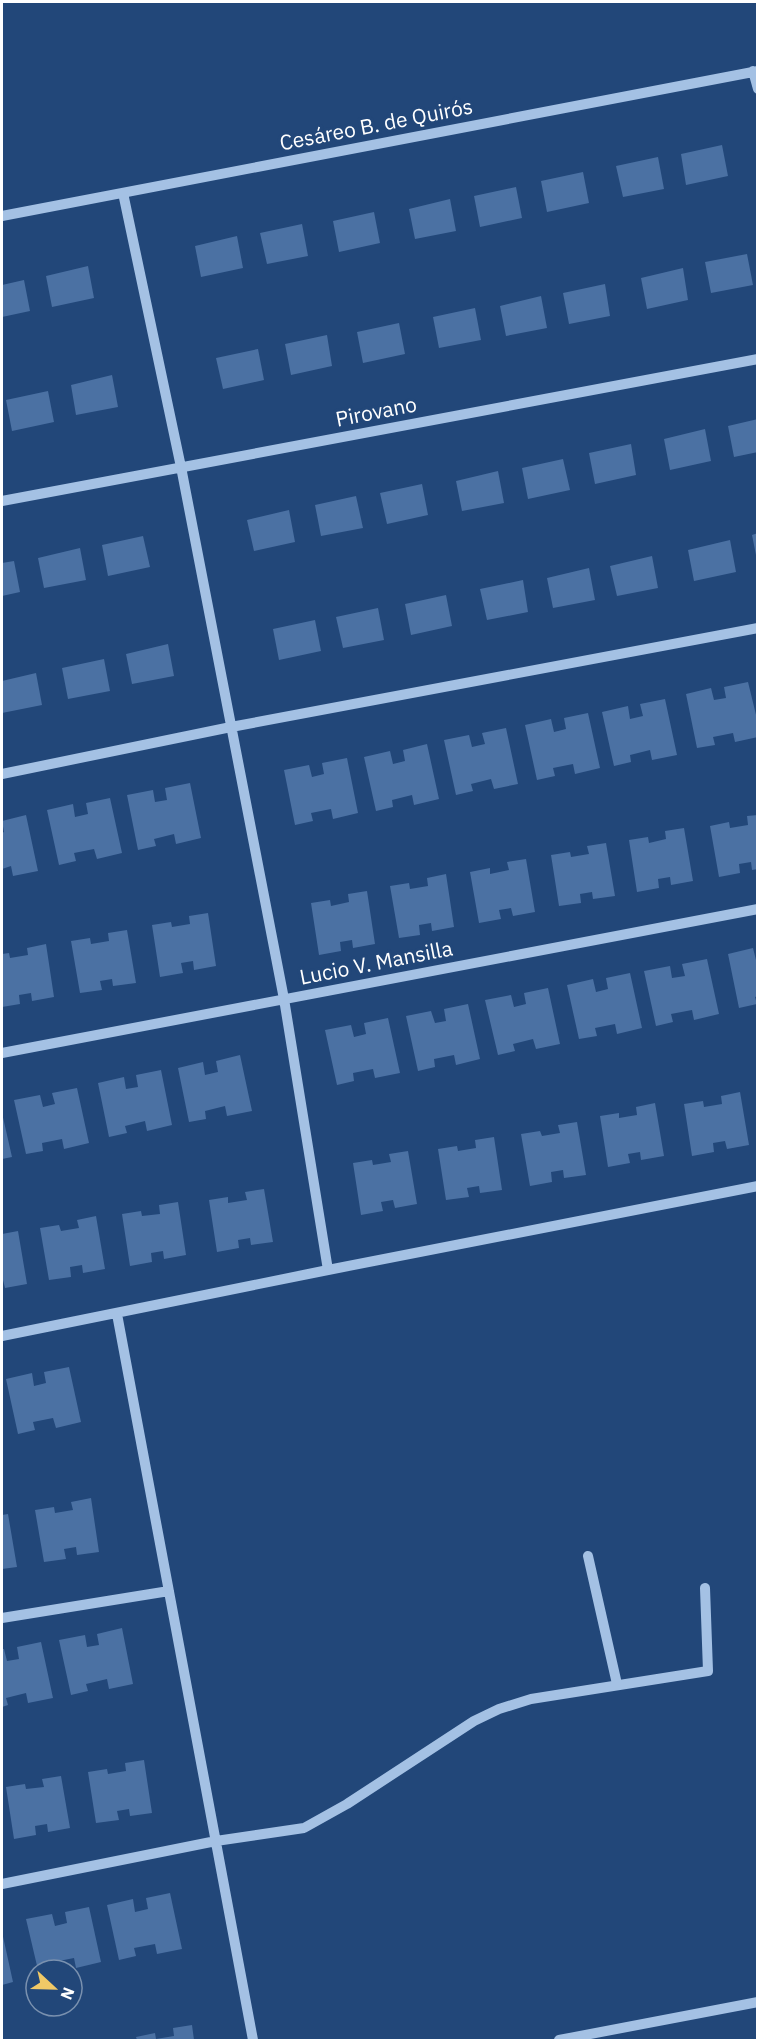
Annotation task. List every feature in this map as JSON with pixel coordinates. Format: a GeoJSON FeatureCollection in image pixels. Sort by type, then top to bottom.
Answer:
{"type":"FeatureCollection","features":[{"type":"Feature","properties":{"kind":"street"},"geometry":{"type":"LineString","coordinates":[[755,71],[758,89]]}},
{"type":"Feature","properties":{"kind":"street","name":"Cesáreo B. de Quirós"},"geometry":{"type":"LineString","coordinates":[[2,216],[755,71]]}},
{"type":"Feature","properties":{"kind":"street"},"geometry":{"type":"LineString","coordinates":[[123,193],[181,467],[284,999],[328,1270]]}},
{"type":"Feature","properties":{"kind":"street","name":"Pirovano"},"geometry":{"type":"LineString","coordinates":[[2,501],[758,359]]}},
{"type":"Feature","properties":{"kind":"street"},"geometry":{"type":"LineString","coordinates":[[2,774],[231,727],[758,628]]}},
{"type":"Feature","properties":{"kind":"street","name":"Lucio V. Mansilla"},"geometry":{"type":"LineString","coordinates":[[2,1053],[758,909]]}},
{"type":"Feature","properties":{"kind":"street"},"geometry":{"type":"LineString","coordinates":[[2,1336],[758,1186]]}},
{"type":"Feature","properties":{"kind":"street"},"geometry":{"type":"LineString","coordinates":[[117,1314],[253,2040]]}},
{"type":"Feature","properties":{"kind":"street"},"geometry":{"type":"LineString","coordinates":[[588,1556],[617,1684]]}},
{"type":"Feature","properties":{"kind":"street"},"geometry":{"type":"LineString","coordinates":[[2,1884],[216,1841],[304,1828],[347,1804],[474,1721],[500,1709],[531,1699],[708,1671],[705,1588]]}},
{"type":"Feature","properties":{"kind":"street"},"geometry":{"type":"LineString","coordinates":[[2,1618],[169,1590]]}},
{"type":"Feature","properties":{"kind":"street"},"geometry":{"type":"LineString","coordinates":[[559,2040],[758,2002]]}},
{"type":"Feature","properties":{"kind":"building"},"geometry":{"type":"Polygon","coordinates":[[[722,145],[728,176],[686,185],[681,154],[722,145]]]}},
{"type":"Feature","properties":{"kind":"building"},"geometry":{"type":"Polygon","coordinates":[[[658,157],[664,189],[623,197],[616,166],[658,157]]]}},
{"type":"Feature","properties":{"kind":"building"},"geometry":{"type":"Polygon","coordinates":[[[583,172],[589,203],[547,212],[541,181],[583,172]]]}},
{"type":"Feature","properties":{"kind":"building"},"geometry":{"type":"Polygon","coordinates":[[[516,187],[522,218],[480,227],[474,196],[516,187]]]}},
{"type":"Feature","properties":{"kind":"building"},"geometry":{"type":"Polygon","coordinates":[[[450,199],[456,231],[415,239],[409,209],[450,199]]]}},
{"type":"Feature","properties":{"kind":"building"},"geometry":{"type":"Polygon","coordinates":[[[374,212],[380,243],[339,252],[333,221],[374,212]]]}},
{"type":"Feature","properties":{"kind":"building"},"geometry":{"type":"Polygon","coordinates":[[[302,224],[308,256],[267,264],[260,233],[302,224]]]}},
{"type":"Feature","properties":{"kind":"building"},"geometry":{"type":"Polygon","coordinates":[[[237,236],[243,268],[201,277],[195,246],[237,236]]]}},
{"type":"Feature","properties":{"kind":"building"},"geometry":{"type":"Polygon","coordinates":[[[747,254],[753,285],[711,293],[705,262],[747,254]]]}},
{"type":"Feature","properties":{"kind":"building"},"geometry":{"type":"Polygon","coordinates":[[[88,266],[94,298],[52,307],[46,276],[88,266]]]}},
{"type":"Feature","properties":{"kind":"building"},"geometry":{"type":"Polygon","coordinates":[[[683,268],[688,300],[647,309],[641,278],[683,268]]]}},
{"type":"Feature","properties":{"kind":"building"},"geometry":{"type":"Polygon","coordinates":[[[24,280],[30,311],[2,317],[2,285],[24,280]]]}},
{"type":"Feature","properties":{"kind":"building"},"geometry":{"type":"Polygon","coordinates":[[[605,284],[610,316],[569,324],[563,293],[605,284]]]}},
{"type":"Feature","properties":{"kind":"building"},"geometry":{"type":"Polygon","coordinates":[[[541,296],[547,328],[506,336],[500,306],[541,296]]]}},
{"type":"Feature","properties":{"kind":"building"},"geometry":{"type":"Polygon","coordinates":[[[475,308],[481,340],[439,348],[433,317],[475,308]]]}},
{"type":"Feature","properties":{"kind":"building"},"geometry":{"type":"Polygon","coordinates":[[[399,323],[405,354],[363,363],[357,332],[399,323]]]}},
{"type":"Feature","properties":{"kind":"building"},"geometry":{"type":"Polygon","coordinates":[[[327,335],[332,366],[291,375],[285,344],[327,335]]]}},
{"type":"Feature","properties":{"kind":"building"},"geometry":{"type":"Polygon","coordinates":[[[258,349],[264,380],[223,389],[216,358],[258,349]]]}},
{"type":"Feature","properties":{"kind":"building"},"geometry":{"type":"Polygon","coordinates":[[[112,375],[118,407],[76,415],[71,385],[112,375]]]}},
{"type":"Feature","properties":{"kind":"building"},"geometry":{"type":"Polygon","coordinates":[[[48,391],[54,422],[12,431],[6,400],[48,391]]]}},
{"type":"Feature","properties":{"kind":"building"},"geometry":{"type":"Polygon","coordinates":[[[758,419],[758,452],[734,457],[728,426],[758,419]]]}},
{"type":"Feature","properties":{"kind":"building"},"geometry":{"type":"Polygon","coordinates":[[[705,429],[711,461],[670,470],[664,439],[705,429]]]}},
{"type":"Feature","properties":{"kind":"building"},"geometry":{"type":"Polygon","coordinates":[[[631,444],[636,475],[595,484],[589,453],[631,444]]]}},
{"type":"Feature","properties":{"kind":"building"},"geometry":{"type":"Polygon","coordinates":[[[563,459],[570,490],[528,499],[522,468],[563,459]]]}},
{"type":"Feature","properties":{"kind":"building"},"geometry":{"type":"Polygon","coordinates":[[[498,471],[504,503],[462,511],[456,481],[498,471]]]}},
{"type":"Feature","properties":{"kind":"building"},"geometry":{"type":"Polygon","coordinates":[[[422,484],[428,515],[387,524],[380,493],[422,484]]]}},
{"type":"Feature","properties":{"kind":"building"},"geometry":{"type":"Polygon","coordinates":[[[356,496],[363,528],[321,536],[315,505],[356,496]]]}},
{"type":"Feature","properties":{"kind":"building"},"geometry":{"type":"Polygon","coordinates":[[[289,510],[295,542],[254,551],[247,520],[289,510]]]}},
{"type":"Feature","properties":{"kind":"building"},"geometry":{"type":"Polygon","coordinates":[[[758,533],[758,555],[756,555],[752,535],[758,533]]]}},
{"type":"Feature","properties":{"kind":"building"},"geometry":{"type":"Polygon","coordinates":[[[143,536],[150,567],[108,576],[102,545],[143,536]]]}},
{"type":"Feature","properties":{"kind":"building"},"geometry":{"type":"Polygon","coordinates":[[[730,540],[736,572],[694,581],[688,550],[730,540]]]}},
{"type":"Feature","properties":{"kind":"building"},"geometry":{"type":"Polygon","coordinates":[[[80,548],[86,580],[44,588],[38,558],[80,548]]]}},
{"type":"Feature","properties":{"kind":"building"},"geometry":{"type":"Polygon","coordinates":[[[652,556],[658,588],[617,596],[610,566],[652,556]]]}},
{"type":"Feature","properties":{"kind":"building"},"geometry":{"type":"Polygon","coordinates":[[[14,561],[20,592],[2,596],[2,563],[14,561]]]}},
{"type":"Feature","properties":{"kind":"building"},"geometry":{"type":"Polygon","coordinates":[[[589,568],[595,600],[553,608],[547,578],[589,568]]]}},
{"type":"Feature","properties":{"kind":"building"},"geometry":{"type":"Polygon","coordinates":[[[523,580],[528,612],[487,620],[480,589],[523,580]]]}},
{"type":"Feature","properties":{"kind":"building"},"geometry":{"type":"Polygon","coordinates":[[[446,595],[452,626],[411,635],[405,604],[446,595]]]}},
{"type":"Feature","properties":{"kind":"building"},"geometry":{"type":"Polygon","coordinates":[[[378,608],[384,640],[343,648],[336,617],[378,608]]]}},
{"type":"Feature","properties":{"kind":"building"},"geometry":{"type":"Polygon","coordinates":[[[315,620],[321,651],[279,660],[273,629],[315,620]]]}},
{"type":"Feature","properties":{"kind":"building"},"geometry":{"type":"Polygon","coordinates":[[[168,644],[174,676],[132,684],[126,654],[168,644]]]}},
{"type":"Feature","properties":{"kind":"building"},"geometry":{"type":"Polygon","coordinates":[[[104,659],[110,691],[68,699],[62,668],[104,659]]]}},
{"type":"Feature","properties":{"kind":"building"},"geometry":{"type":"Polygon","coordinates":[[[36,673],[42,705],[2,713],[2,681],[36,673]]]}},
{"type":"Feature","properties":{"kind":"building"},"geometry":{"type":"Polygon","coordinates":[[[748,682],[758,723],[758,737],[735,742],[733,733],[713,737],[715,745],[697,748],[686,694],[711,688],[714,700],[726,698],[724,687],[748,682]]]}},
{"type":"Feature","properties":{"kind":"building"},"geometry":{"type":"Polygon","coordinates":[[[665,699],[677,755],[652,760],[650,750],[630,755],[631,762],[614,766],[602,712],[628,706],[630,719],[643,716],[640,704],[665,699]]]}},
{"type":"Feature","properties":{"kind":"building"},"geometry":{"type":"Polygon","coordinates":[[[588,713],[600,768],[575,774],[573,764],[553,768],[555,776],[537,780],[525,725],[551,719],[554,732],[566,729],[564,718],[588,713]]]}},
{"type":"Feature","properties":{"kind":"building"},"geometry":{"type":"Polygon","coordinates":[[[506,728],[518,784],[494,789],[491,779],[471,784],[473,791],[456,795],[444,740],[469,735],[472,747],[485,744],[482,733],[506,728]]]}},
{"type":"Feature","properties":{"kind":"building"},"geometry":{"type":"Polygon","coordinates":[[[427,744],[439,799],[414,805],[412,795],[392,800],[393,807],[376,811],[364,757],[390,751],[393,764],[405,761],[403,750],[427,744]]]}},
{"type":"Feature","properties":{"kind":"building"},"geometry":{"type":"Polygon","coordinates":[[[347,758],[358,813],[333,819],[331,809],[311,813],[313,821],[295,825],[284,770],[309,765],[312,777],[324,774],[322,763],[347,758]]]}},
{"type":"Feature","properties":{"kind":"building"},"geometry":{"type":"Polygon","coordinates":[[[190,783],[201,838],[176,844],[174,834],[154,839],[156,846],[138,850],[127,795],[153,790],[155,802],[167,800],[165,788],[190,783]]]}},
{"type":"Feature","properties":{"kind":"building"},"geometry":{"type":"Polygon","coordinates":[[[110,798],[122,853],[97,859],[94,849],[74,853],[76,861],[59,865],[47,810],[73,804],[75,817],[88,814],[86,803],[110,798]]]}},
{"type":"Feature","properties":{"kind":"building"},"geometry":{"type":"Polygon","coordinates":[[[26,815],[38,871],[13,876],[11,866],[2,869],[2,833],[4,832],[2,821],[26,815]]]}},
{"type":"Feature","properties":{"kind":"building"},"geometry":{"type":"Polygon","coordinates":[[[758,815],[758,869],[752,870],[751,862],[739,864],[740,873],[719,877],[710,826],[729,822],[730,828],[748,825],[747,816],[758,815]]]}},
{"type":"Feature","properties":{"kind":"building"},"geometry":{"type":"Polygon","coordinates":[[[684,828],[693,881],[671,885],[670,877],[658,879],[659,888],[637,892],[629,840],[648,837],[649,843],[666,839],[665,831],[684,828]]]}},
{"type":"Feature","properties":{"kind":"building"},"geometry":{"type":"Polygon","coordinates":[[[606,843],[615,896],[593,899],[592,892],[580,894],[581,903],[559,906],[551,855],[570,852],[571,857],[589,854],[587,846],[606,843]]]}},
{"type":"Feature","properties":{"kind":"building"},"geometry":{"type":"Polygon","coordinates":[[[526,859],[535,912],[513,916],[511,908],[499,910],[501,919],[479,923],[470,872],[490,868],[490,874],[509,870],[507,862],[526,859]]]}},
{"type":"Feature","properties":{"kind":"building"},"geometry":{"type":"Polygon","coordinates":[[[446,874],[454,927],[432,931],[431,923],[419,925],[420,935],[399,938],[390,886],[409,883],[410,889],[428,886],[427,878],[446,874]]]}},
{"type":"Feature","properties":{"kind":"building"},"geometry":{"type":"Polygon","coordinates":[[[367,891],[375,944],[353,948],[352,940],[340,942],[341,951],[319,955],[311,903],[330,900],[331,906],[349,902],[348,894],[367,891]]]}},
{"type":"Feature","properties":{"kind":"building"},"geometry":{"type":"Polygon","coordinates":[[[208,913],[216,966],[194,970],[193,961],[181,963],[183,973],[160,977],[152,925],[171,922],[172,927],[190,924],[189,916],[208,913]]]}},
{"type":"Feature","properties":{"kind":"building"},"geometry":{"type":"Polygon","coordinates":[[[127,930],[136,983],[113,986],[112,979],[100,981],[102,990],[80,993],[71,941],[90,938],[91,944],[109,941],[108,933],[127,930]]]}},
{"type":"Feature","properties":{"kind":"building"},"geometry":{"type":"Polygon","coordinates":[[[46,944],[54,997],[32,1001],[31,993],[19,995],[20,1004],[2,1007],[2,954],[9,953],[10,958],[28,955],[27,948],[46,944]]]}},
{"type":"Feature","properties":{"kind":"building"},"geometry":{"type":"Polygon","coordinates":[[[753,948],[756,960],[758,960],[758,996],[755,997],[757,1004],[739,1008],[728,954],[753,948]]]}},
{"type":"Feature","properties":{"kind":"building"},"geometry":{"type":"Polygon","coordinates":[[[707,959],[719,1014],[694,1020],[692,1010],[671,1014],[673,1022],[656,1026],[644,971],[670,966],[672,978],[685,976],[682,964],[707,959]]]}},
{"type":"Feature","properties":{"kind":"building"},"geometry":{"type":"Polygon","coordinates":[[[630,973],[642,1028],[617,1034],[615,1024],[595,1028],[597,1036],[579,1039],[567,985],[593,979],[596,992],[608,989],[606,978],[630,973]]]}},
{"type":"Feature","properties":{"kind":"building"},"geometry":{"type":"Polygon","coordinates":[[[548,988],[560,1044],[536,1049],[533,1039],[513,1044],[515,1051],[498,1055],[485,1000],[511,995],[514,1007],[526,1004],[524,993],[548,988]]]}},
{"type":"Feature","properties":{"kind":"building"},"geometry":{"type":"Polygon","coordinates":[[[468,1004],[480,1059],[456,1065],[454,1055],[434,1059],[435,1067],[418,1071],[406,1016],[431,1011],[435,1023],[446,1021],[444,1009],[468,1004]]]}},
{"type":"Feature","properties":{"kind":"building"},"geometry":{"type":"Polygon","coordinates":[[[388,1018],[400,1073],[375,1078],[373,1069],[353,1073],[354,1081],[337,1085],[325,1030],[351,1025],[354,1037],[366,1034],[364,1023],[388,1018]]]}},
{"type":"Feature","properties":{"kind":"building"},"geometry":{"type":"Polygon","coordinates":[[[240,1055],[252,1111],[227,1116],[225,1106],[205,1111],[206,1119],[189,1122],[178,1068],[203,1062],[205,1075],[218,1072],[216,1061],[240,1055]]]}},
{"type":"Feature","properties":{"kind":"building"},"geometry":{"type":"Polygon","coordinates":[[[161,1070],[172,1125],[147,1131],[145,1121],[125,1126],[127,1133],[109,1137],[98,1083],[124,1077],[126,1089],[138,1087],[136,1075],[161,1070]]]}},
{"type":"Feature","properties":{"kind":"building"},"geometry":{"type":"Polygon","coordinates":[[[77,1088],[89,1143],[64,1149],[62,1139],[42,1143],[43,1151],[26,1154],[14,1100],[40,1095],[43,1107],[55,1104],[52,1093],[77,1088]]]}},
{"type":"Feature","properties":{"kind":"building"},"geometry":{"type":"Polygon","coordinates":[[[740,1092],[749,1145],[727,1149],[725,1141],[713,1143],[714,1152],[692,1156],[684,1104],[703,1101],[704,1107],[722,1104],[721,1096],[740,1092]]]}},
{"type":"Feature","properties":{"kind":"building"},"geometry":{"type":"Polygon","coordinates":[[[655,1103],[664,1156],[641,1160],[640,1152],[628,1154],[630,1163],[608,1167],[600,1116],[619,1113],[619,1118],[637,1115],[636,1107],[655,1103]]]}},
{"type":"Feature","properties":{"kind":"building"},"geometry":{"type":"Polygon","coordinates":[[[2,1113],[12,1157],[2,1159],[2,1113]]]}},
{"type":"Feature","properties":{"kind":"building"},"geometry":{"type":"Polygon","coordinates":[[[577,1122],[586,1175],[564,1178],[563,1170],[551,1172],[552,1182],[530,1186],[521,1134],[540,1131],[542,1136],[560,1133],[558,1125],[577,1122]]]}},
{"type":"Feature","properties":{"kind":"building"},"geometry":{"type":"Polygon","coordinates":[[[494,1137],[502,1190],[480,1193],[479,1186],[467,1188],[469,1197],[446,1200],[438,1149],[457,1146],[458,1151],[476,1148],[475,1140],[494,1137]]]}},
{"type":"Feature","properties":{"kind":"building"},"geometry":{"type":"Polygon","coordinates":[[[408,1151],[417,1204],[395,1208],[393,1200],[381,1202],[383,1211],[361,1215],[353,1163],[372,1160],[373,1165],[391,1162],[389,1154],[408,1151]]]}},
{"type":"Feature","properties":{"kind":"building"},"geometry":{"type":"Polygon","coordinates":[[[264,1189],[273,1242],[251,1245],[250,1238],[238,1240],[239,1248],[217,1252],[209,1200],[228,1197],[228,1203],[247,1200],[245,1192],[264,1189]]]}},
{"type":"Feature","properties":{"kind":"building"},"geometry":{"type":"Polygon","coordinates":[[[178,1202],[186,1255],[164,1259],[163,1251],[151,1253],[152,1262],[130,1266],[122,1214],[141,1211],[142,1216],[160,1214],[159,1205],[178,1202]]]}},
{"type":"Feature","properties":{"kind":"building"},"geometry":{"type":"Polygon","coordinates":[[[96,1216],[105,1269],[83,1273],[82,1265],[70,1267],[71,1277],[49,1280],[40,1228],[59,1225],[61,1231],[79,1228],[77,1220],[96,1216]]]}},
{"type":"Feature","properties":{"kind":"building"},"geometry":{"type":"Polygon","coordinates":[[[18,1231],[27,1284],[5,1288],[2,1281],[2,1234],[18,1231]]]}},
{"type":"Feature","properties":{"kind":"building"},"geometry":{"type":"Polygon","coordinates":[[[69,1367],[81,1422],[56,1428],[53,1418],[33,1422],[35,1430],[18,1434],[6,1379],[32,1373],[34,1386],[46,1383],[44,1372],[69,1367]]]}},
{"type":"Feature","properties":{"kind":"building"},"geometry":{"type":"Polygon","coordinates":[[[91,1498],[99,1552],[77,1555],[76,1547],[64,1549],[66,1559],[44,1562],[35,1510],[54,1507],[55,1513],[73,1510],[71,1502],[91,1498]]]}},
{"type":"Feature","properties":{"kind":"building"},"geometry":{"type":"Polygon","coordinates":[[[8,1514],[17,1567],[2,1569],[2,1515],[8,1514]]]}},
{"type":"Feature","properties":{"kind":"building"},"geometry":{"type":"Polygon","coordinates":[[[122,1628],[133,1684],[109,1689],[107,1679],[86,1684],[88,1691],[71,1695],[59,1640],[85,1635],[87,1647],[99,1645],[97,1634],[122,1628]]]}},
{"type":"Feature","properties":{"kind":"building"},"geometry":{"type":"Polygon","coordinates":[[[41,1642],[53,1698],[28,1703],[26,1693],[6,1698],[8,1705],[2,1707],[2,1649],[4,1649],[7,1661],[19,1659],[17,1647],[41,1642]]]}},
{"type":"Feature","properties":{"kind":"building"},"geometry":{"type":"Polygon","coordinates":[[[144,1760],[152,1813],[130,1816],[129,1809],[117,1811],[119,1820],[96,1823],[88,1772],[107,1769],[108,1774],[126,1771],[125,1763],[144,1760]]]}},
{"type":"Feature","properties":{"kind":"building"},"geometry":{"type":"Polygon","coordinates":[[[61,1776],[70,1828],[48,1832],[47,1824],[35,1826],[36,1835],[14,1839],[6,1787],[25,1784],[26,1789],[44,1787],[42,1779],[61,1776]]]}},
{"type":"Feature","properties":{"kind":"building"},"geometry":{"type":"Polygon","coordinates":[[[170,1893],[182,1949],[157,1954],[155,1944],[134,1948],[136,1956],[119,1960],[107,1905],[133,1899],[135,1912],[148,1909],[146,1898],[170,1893]]]}},
{"type":"Feature","properties":{"kind":"building"},"geometry":{"type":"Polygon","coordinates":[[[89,1907],[101,1962],[84,1966],[84,1958],[35,1958],[26,1919],[52,1914],[55,1926],[67,1923],[65,1912],[89,1907]]]}},
{"type":"Feature","properties":{"kind":"building"},"geometry":{"type":"Polygon","coordinates":[[[2,1932],[13,1982],[2,1985],[2,1932]]]}},
{"type":"Feature","properties":{"kind":"building"},"geometry":{"type":"Polygon","coordinates":[[[192,2025],[194,2040],[137,2040],[136,2037],[155,2033],[156,2039],[174,2036],[173,2028],[192,2025]]]}}]}
